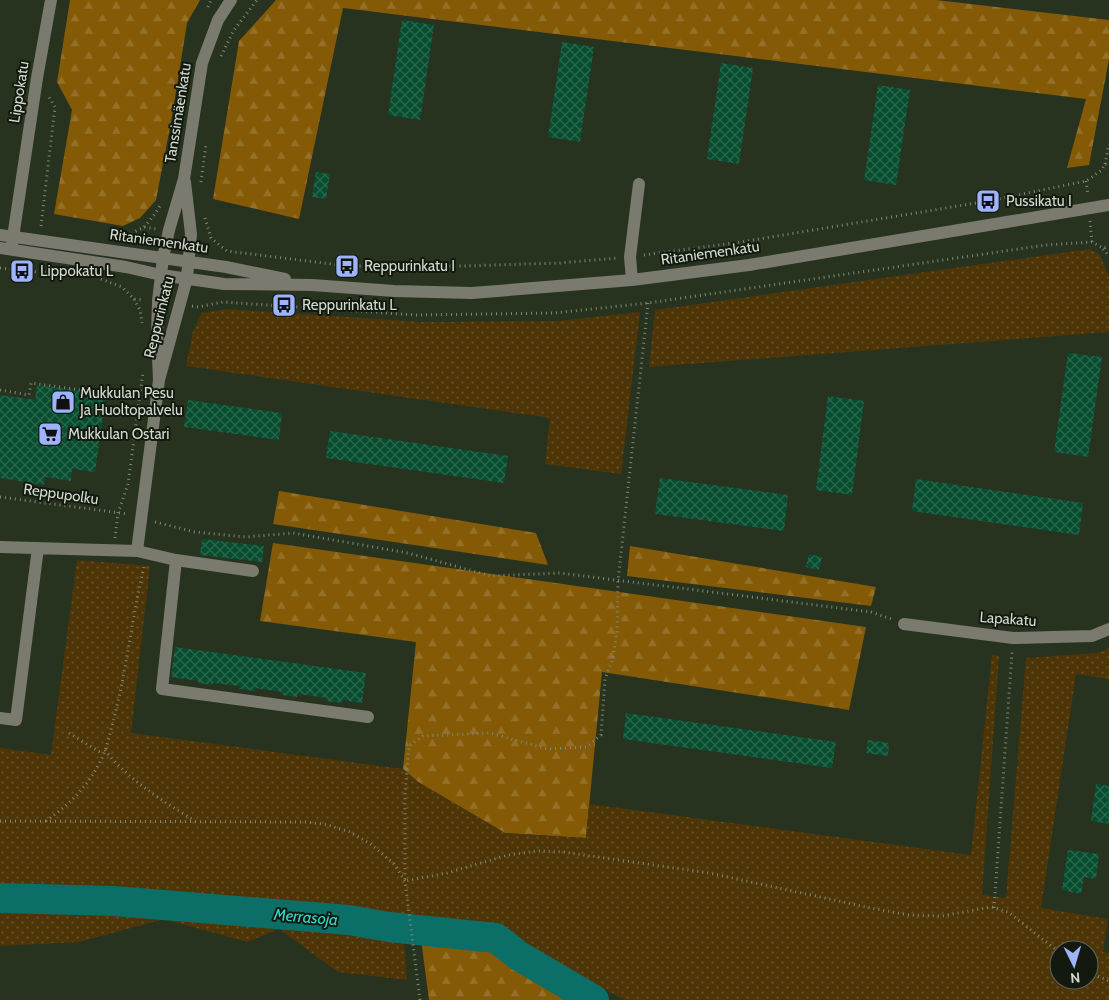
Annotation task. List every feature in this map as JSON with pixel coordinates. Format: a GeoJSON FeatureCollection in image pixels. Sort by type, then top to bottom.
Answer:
{"type":"FeatureCollection","features":[{"type":"Feature","properties":{"kind":"street","name":"Lippokatu"},"geometry":{"type":"LineString","coordinates":[[6,242],[15,222],[37,78],[52,0]]}},
{"type":"Feature","properties":{"kind":"street","name":"Tanssimäenkatu"},"geometry":{"type":"LineString","coordinates":[[160,275],[168,230],[184,179],[202,63],[218,20],[231,0]]}},
{"type":"Feature","properties":{"kind":"street","name":"Tanssimäenkatu"},"geometry":{"type":"LineString","coordinates":[[184,179],[191,234],[188,261]]}},
{"type":"Feature","properties":{"kind":"street"},"geometry":{"type":"LineString","coordinates":[[632,280],[630,257],[639,184]]}},
{"type":"Feature","properties":{"kind":"street","name":"Ritaniemenkatu"},"geometry":{"type":"LineString","coordinates":[[6,242],[160,275],[237,285],[312,285],[394,291],[472,293],[632,280],[749,265],[1109,206]]}},
{"type":"Feature","properties":{"kind":"street","name":"Ritaniemenkatu"},"geometry":{"type":"LineString","coordinates":[[6,242],[188,261],[312,285]]}},
{"type":"Feature","properties":{"kind":"street","name":"Reppurinkatu"},"geometry":{"type":"LineString","coordinates":[[142,553],[160,380],[187,278],[188,261]]}},
{"type":"Feature","properties":{"kind":"street","name":"Reppurinkatu"},"geometry":{"type":"LineString","coordinates":[[160,275],[157,333],[160,380]]}},
{"type":"Feature","properties":{"kind":"street"},"geometry":{"type":"LineString","coordinates":[[0,547],[142,553],[253,571]]}},
{"type":"Feature","properties":{"kind":"street"},"geometry":{"type":"LineString","coordinates":[[0,718],[16,720],[38,548]]}},
{"type":"Feature","properties":{"kind":"street"},"geometry":{"type":"LineString","coordinates":[[176,560],[162,689],[368,717]]}},
{"type":"Feature","properties":{"kind":"street","name":"Lapakatu"},"geometry":{"type":"LineString","coordinates":[[904,624],[1013,638],[1092,636],[1109,629]]}},
{"type":"Feature","properties":{"kind":"path"},"geometry":{"type":"LineString","coordinates":[[218,62],[234,30],[257,0]]}},
{"type":"Feature","properties":{"kind":"path"},"geometry":{"type":"LineString","coordinates":[[37,78],[55,107],[41,226]]}},
{"type":"Feature","properties":{"kind":"path"},"geometry":{"type":"LineString","coordinates":[[201,186],[206,142]]}},
{"type":"Feature","properties":{"kind":"path"},"geometry":{"type":"LineString","coordinates":[[191,234],[211,238],[227,251],[347,266],[464,266],[560,263],[630,257],[741,242],[988,201],[1086,180],[1102,170],[1107,164],[1109,144]]}},
{"type":"Feature","properties":{"kind":"path"},"geometry":{"type":"LineString","coordinates":[[202,209],[211,238]]}},
{"type":"Feature","properties":{"kind":"path"},"geometry":{"type":"LineString","coordinates":[[15,222],[50,227]]}},
{"type":"Feature","properties":{"kind":"path"},"geometry":{"type":"LineString","coordinates":[[116,236],[125,237],[144,227],[168,230]]}},
{"type":"Feature","properties":{"kind":"path"},"geometry":{"type":"LineString","coordinates":[[1103,248],[1109,256]]}},
{"type":"Feature","properties":{"kind":"path"},"geometry":{"type":"LineString","coordinates":[[134,298],[140,310],[142,331]]}},
{"type":"Feature","properties":{"kind":"path"},"geometry":{"type":"LineString","coordinates":[[420,1000],[405,881],[405,792],[409,746],[423,736],[490,733],[547,749],[587,747],[601,735],[605,679],[612,661],[617,633],[618,581],[648,302]]}},
{"type":"Feature","properties":{"kind":"path"},"geometry":{"type":"LineString","coordinates":[[112,551],[118,513],[128,484],[144,364]]}},
{"type":"Feature","properties":{"kind":"path"},"geometry":{"type":"LineString","coordinates":[[0,390],[29,395],[31,383],[140,398]]}},
{"type":"Feature","properties":{"kind":"path","name":"Reppupolku"},"geometry":{"type":"LineString","coordinates":[[0,496],[118,513]]}},
{"type":"Feature","properties":{"kind":"path"},"geometry":{"type":"LineString","coordinates":[[154,522],[195,532],[246,537],[293,533],[408,553],[491,576],[560,573],[871,612],[904,624]]}},
{"type":"Feature","properties":{"kind":"path"},"geometry":{"type":"LineString","coordinates":[[46,821],[62,810],[76,795],[91,777],[104,752],[118,704],[127,657],[142,553]]}},
{"type":"Feature","properties":{"kind":"path"},"geometry":{"type":"LineString","coordinates":[[994,908],[1013,638]]}},
{"type":"Feature","properties":{"kind":"path"},"geometry":{"type":"LineString","coordinates":[[69,733],[104,752],[115,764],[138,782],[195,821]]}},
{"type":"Feature","properties":{"kind":"path"},"geometry":{"type":"LineString","coordinates":[[0,821],[195,821],[328,825],[350,832],[372,845],[394,864],[405,881]]}},
{"type":"Feature","properties":{"kind":"path"},"geometry":{"type":"LineString","coordinates":[[405,881],[447,873],[508,855],[563,852],[709,873],[909,915],[942,916],[991,907],[1008,912],[1049,944]]}},
{"type":"Feature","properties":{"kind":"green space"},"geometry":{"type":"Polygon","coordinates":[[[70,0],[200,0],[187,23],[156,200],[140,218],[123,226],[54,214],[72,110],[57,82],[70,0]]]}},
{"type":"Feature","properties":{"kind":"green space"},"geometry":{"type":"Polygon","coordinates":[[[276,0],[936,0],[1109,20],[1109,59],[1089,165],[1067,168],[1086,99],[343,8],[299,219],[213,199],[239,41],[276,0]]]}},
{"type":"Feature","properties":{"kind":"green space"},"geometry":{"type":"Polygon","coordinates":[[[279,491],[536,533],[548,565],[273,524],[279,491]]]}},
{"type":"Feature","properties":{"kind":"green space"},"geometry":{"type":"Polygon","coordinates":[[[273,543],[866,627],[849,710],[602,672],[586,838],[505,833],[418,782],[403,769],[416,642],[260,621],[273,543]]]}},
{"type":"Feature","properties":{"kind":"green space"},"geometry":{"type":"Polygon","coordinates":[[[630,546],[876,587],[871,606],[627,576],[630,546]]]}},
{"type":"Feature","properties":{"kind":"green space"},"geometry":{"type":"Polygon","coordinates":[[[421,939],[494,947],[581,1000],[429,1000],[421,939]]]}},
{"type":"Feature","properties":{"kind":"shaded area"},"geometry":{"type":"Polygon","coordinates":[[[1090,249],[1100,255],[1109,277],[1109,332],[649,367],[655,310],[1090,249]]]}},
{"type":"Feature","properties":{"kind":"shaded area"},"geometry":{"type":"Polygon","coordinates":[[[227,309],[422,322],[558,321],[640,312],[621,474],[545,464],[550,418],[186,366],[193,331],[202,313],[227,309]]]}},
{"type":"Feature","properties":{"kind":"shaded area"},"geometry":{"type":"Polygon","coordinates":[[[77,560],[150,566],[131,733],[403,769],[418,782],[505,833],[586,838],[589,804],[971,855],[992,655],[999,656],[982,895],[1006,898],[1026,658],[1098,653],[1109,648],[1109,679],[1076,674],[1041,908],[1108,919],[1103,952],[1109,953],[1109,1000],[624,1000],[497,927],[402,915],[407,980],[338,972],[279,929],[247,942],[164,919],[79,942],[0,946],[0,748],[51,755],[77,560]]]}},
{"type":"Feature","properties":{"kind":"building"},"geometry":{"type":"Polygon","coordinates":[[[402,20],[434,25],[420,120],[388,115],[402,20]]]}},
{"type":"Feature","properties":{"kind":"building"},"geometry":{"type":"Polygon","coordinates":[[[562,42],[594,47],[580,142],[548,137],[562,42]]]}},
{"type":"Feature","properties":{"kind":"building"},"geometry":{"type":"Polygon","coordinates":[[[721,63],[753,68],[739,164],[707,159],[721,63]]]}},
{"type":"Feature","properties":{"kind":"building"},"geometry":{"type":"Polygon","coordinates":[[[878,85],[910,90],[896,185],[864,180],[878,85]]]}},
{"type":"Feature","properties":{"kind":"building"},"geometry":{"type":"Polygon","coordinates":[[[316,172],[330,174],[326,199],[312,197],[316,172]]]}},
{"type":"Feature","properties":{"kind":"building"},"geometry":{"type":"Polygon","coordinates":[[[1068,353],[1102,357],[1088,457],[1054,452],[1068,353]]]}},
{"type":"Feature","properties":{"kind":"building","name":"Mukkulan Ostari"},"geometry":{"type":"Polygon","coordinates":[[[37,385],[106,394],[95,472],[72,469],[71,481],[45,477],[44,485],[0,478],[0,395],[35,400],[37,385]]]}},
{"type":"Feature","properties":{"kind":"building"},"geometry":{"type":"Polygon","coordinates":[[[828,396],[864,401],[852,495],[816,490],[828,396]]]}},
{"type":"Feature","properties":{"kind":"building"},"geometry":{"type":"Polygon","coordinates":[[[188,400],[282,413],[279,440],[184,427],[188,400]]]}},
{"type":"Feature","properties":{"kind":"building"},"geometry":{"type":"Polygon","coordinates":[[[330,431],[508,456],[504,483],[326,458],[330,431]]]}},
{"type":"Feature","properties":{"kind":"building"},"geometry":{"type":"Polygon","coordinates":[[[660,478],[788,495],[784,531],[655,514],[660,478]]]}},
{"type":"Feature","properties":{"kind":"building"},"geometry":{"type":"Polygon","coordinates":[[[916,479],[1083,503],[1079,535],[912,511],[916,479]]]}},
{"type":"Feature","properties":{"kind":"building"},"geometry":{"type":"Polygon","coordinates":[[[202,539],[264,546],[262,562],[200,555],[202,539]]]}},
{"type":"Feature","properties":{"kind":"building"},"geometry":{"type":"Polygon","coordinates":[[[809,554],[822,557],[819,570],[806,567],[809,554]]]}},
{"type":"Feature","properties":{"kind":"building"},"geometry":{"type":"Polygon","coordinates":[[[175,647],[366,673],[362,703],[342,700],[341,703],[326,701],[327,698],[298,694],[297,697],[282,695],[283,692],[255,688],[255,691],[239,689],[240,686],[213,683],[212,685],[171,677],[175,647]]]}},
{"type":"Feature","properties":{"kind":"building"},"geometry":{"type":"Polygon","coordinates":[[[626,713],[836,742],[832,768],[623,739],[626,713]]]}},
{"type":"Feature","properties":{"kind":"building"},"geometry":{"type":"Polygon","coordinates":[[[868,740],[889,743],[888,756],[866,753],[868,740]]]}},
{"type":"Feature","properties":{"kind":"building"},"geometry":{"type":"Polygon","coordinates":[[[1096,784],[1109,786],[1109,824],[1091,821],[1096,784]]]}},
{"type":"Feature","properties":{"kind":"building"},"geometry":{"type":"Polygon","coordinates":[[[1068,850],[1099,854],[1096,879],[1084,877],[1081,894],[1062,890],[1068,850]]]}},
{"type":"Feature","properties":{"kind":"waterway","name":"Merrasoja"},"geometry":{"type":"LineString","coordinates":[[0,898],[114,901],[349,920],[389,927],[496,938],[519,956],[594,1000]]}},
{"type":"Feature","properties":{"kind":"place","name":"Pussikatu I"},"geometry":{"type":"Point","coordinates":[988,201]}},
{"type":"Feature","properties":{"kind":"place","name":"Reppurinkatu I"},"geometry":{"type":"Point","coordinates":[347,266]}},
{"type":"Feature","properties":{"kind":"place","name":"Lippokatu L"},"geometry":{"type":"Point","coordinates":[22,271]}},
{"type":"Feature","properties":{"kind":"place","name":"Reppurinkatu L"},"geometry":{"type":"Point","coordinates":[284,305]}},
{"type":"Feature","properties":{"kind":"place","name":"Mukkulan Pesu Ja Huoltopalvelu"},"geometry":{"type":"Point","coordinates":[63,402]}},
{"type":"Feature","properties":{"kind":"place","name":"Mukkulan Ostari"},"geometry":{"type":"Point","coordinates":[50,434]}}]}
